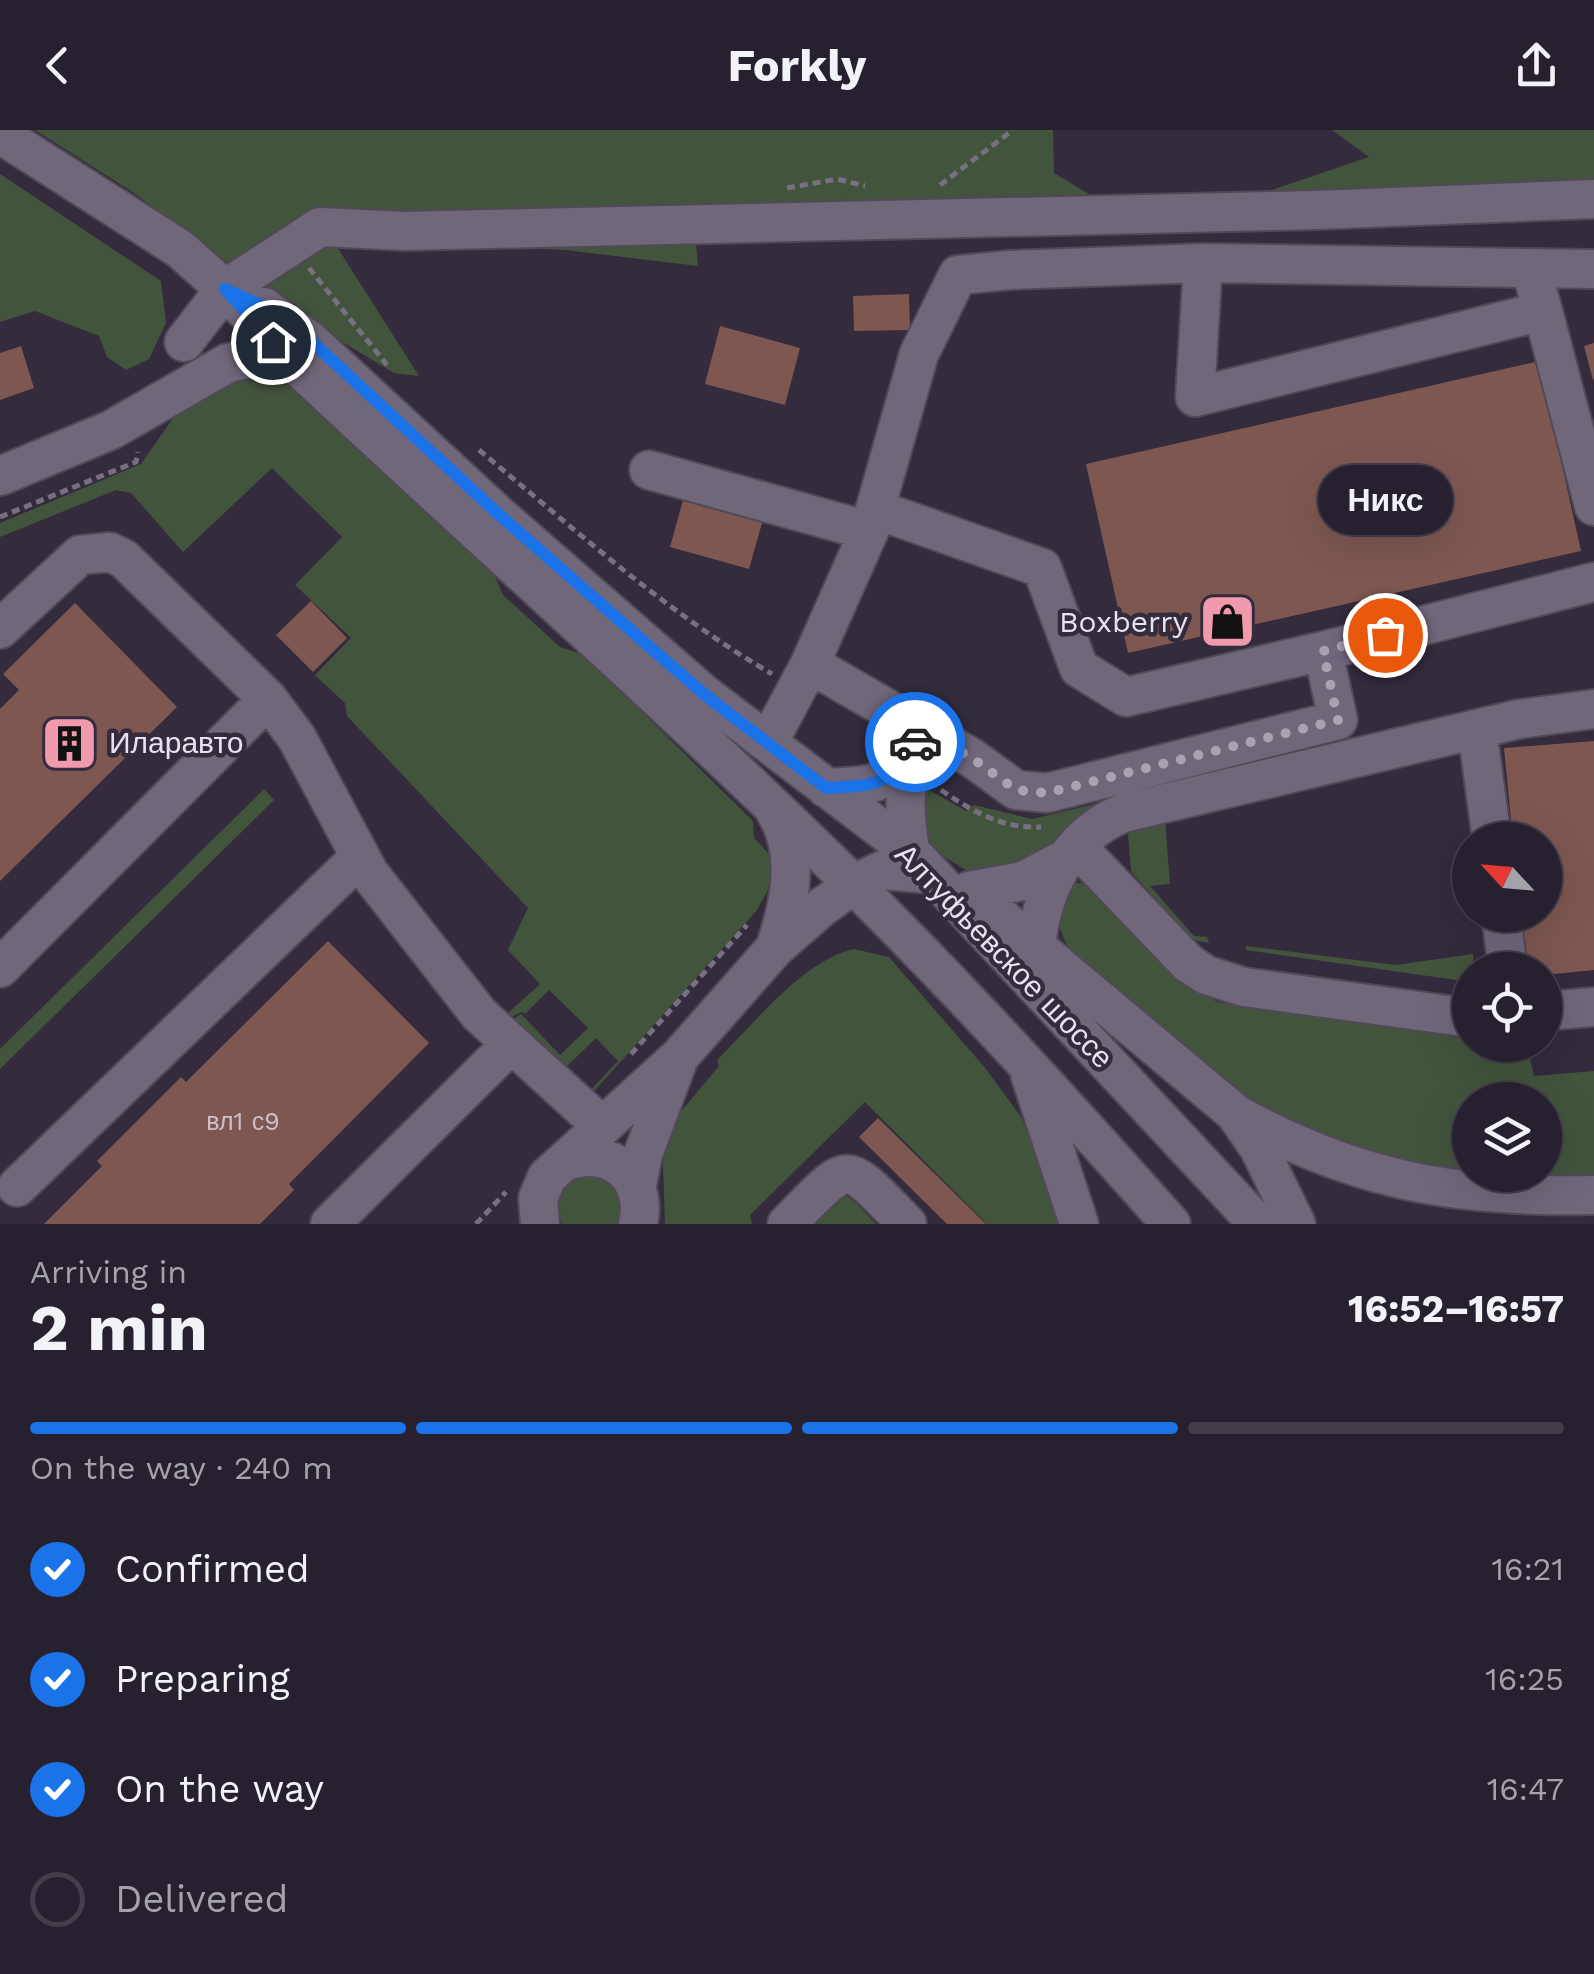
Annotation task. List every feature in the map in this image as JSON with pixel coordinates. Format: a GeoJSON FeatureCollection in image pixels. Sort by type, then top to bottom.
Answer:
{"type":"FeatureCollection","features":[{"type":"Feature","properties":{"kind":"street","name":"Алтуфьевское шоссе"},"geometry":{"type":"LineString","coordinates":[[0,134],[180,250],[225,289],[290,359],[854,884],[1026,1062],[1172,1224]]}},
{"type":"Feature","properties":{"kind":"street"},"geometry":{"type":"LineString","coordinates":[[162,402],[184,342],[225,289],[320,226],[464,229],[1316,210],[1594,198]]}},
{"type":"Feature","properties":{"kind":"street"},"geometry":{"type":"LineString","coordinates":[[180,250],[189,302],[184,342]]}},
{"type":"Feature","properties":{"kind":"street"},"geometry":{"type":"LineString","coordinates":[[1204,263],[1195,397],[1542,311]]}},
{"type":"Feature","properties":{"kind":"street"},"geometry":{"type":"LineString","coordinates":[[768,743],[803,676],[872,520],[919,354],[958,275],[1204,263],[1594,269]]}},
{"type":"Feature","properties":{"kind":"street"},"geometry":{"type":"LineString","coordinates":[[1532,270],[1594,506]]}},
{"type":"Feature","properties":{"kind":"street","name":"Алтуфьевское шоссе"},"geometry":{"type":"LineString","coordinates":[[225,289],[271,310],[310,340],[637,637],[920,863],[1258,1224]]}},
{"type":"Feature","properties":{"kind":"street"},"geometry":{"type":"LineString","coordinates":[[162,402],[225,319],[225,289]]}},
{"type":"Feature","properties":{"kind":"street"},"geometry":{"type":"LineString","coordinates":[[0,476],[111,430],[228,363],[260,356],[290,359]]}},
{"type":"Feature","properties":{"kind":"street"},"geometry":{"type":"LineString","coordinates":[[649,470],[872,520],[1042,568],[1079,668],[1126,697],[1594,582]]}},
{"type":"Feature","properties":{"kind":"street"},"geometry":{"type":"LineString","coordinates":[[0,628],[80,555],[110,552],[124,559],[268,699],[297,738],[368,873],[479,1014],[601,1125]]}},
{"type":"Feature","properties":{"kind":"street"},"geometry":{"type":"LineString","coordinates":[[803,676],[944,742],[1016,790],[1047,793],[1338,720],[1323,651]]}},
{"type":"Feature","properties":{"kind":"street"},"geometry":{"type":"LineString","coordinates":[[0,968],[268,699]]}},
{"type":"Feature","properties":{"kind":"street"},"geometry":{"type":"LineString","coordinates":[[1036,948],[1046,893],[1070,854],[1104,820],[1478,728],[1594,709]]}},
{"type":"Feature","properties":{"kind":"street"},"geometry":{"type":"LineString","coordinates":[[1478,728],[1490,822]]}},
{"type":"Feature","properties":{"kind":"street"},"geometry":{"type":"LineString","coordinates":[[826,788],[866,785],[886,777],[916,741],[944,742]]}},
{"type":"Feature","properties":{"kind":"street"},"geometry":{"type":"LineString","coordinates":[[920,863],[903,797],[918,765],[939,752],[944,742]]}},
{"type":"Feature","properties":{"kind":"street"},"geometry":{"type":"LineString","coordinates":[[638,1224],[641,1210],[637,1185],[643,1154],[680,1056],[762,935],[786,915],[790,847],[786,829],[770,804]]}},
{"type":"Feature","properties":{"kind":"street"},"geometry":{"type":"LineString","coordinates":[[970,891],[1024,881],[1070,854]]}},
{"type":"Feature","properties":{"kind":"street"},"geometry":{"type":"LineString","coordinates":[[1070,854],[1206,975],[1244,987],[1452,1016]]}},
{"type":"Feature","properties":{"kind":"street"},"geometry":{"type":"LineString","coordinates":[[6,1187],[360,857]]}},
{"type":"Feature","properties":{"kind":"street"},"geometry":{"type":"LineString","coordinates":[[762,935],[883,870],[920,863],[939,868],[1236,1114],[1278,1138],[1341,1164],[1405,1183],[1469,1193],[1594,1196]]}},
{"type":"Feature","properties":{"kind":"street"},"geometry":{"type":"LineString","coordinates":[[1562,1010],[1594,1007]]}},
{"type":"Feature","properties":{"kind":"street"},"geometry":{"type":"LineString","coordinates":[[330,1224],[512,1044]]}},
{"type":"Feature","properties":{"kind":"street"},"geometry":{"type":"LineString","coordinates":[[513,1224],[540,1176],[680,1056]]}},
{"type":"Feature","properties":{"kind":"street"},"geometry":{"type":"LineString","coordinates":[[1026,1062],[1079,1224]]}},
{"type":"Feature","properties":{"kind":"street"},"geometry":{"type":"LineString","coordinates":[[1236,1114],[1259,1148],[1296,1224]]}},
{"type":"Feature","properties":{"kind":"street"},"geometry":{"type":"LineString","coordinates":[[540,1176],[577,1156],[605,1157],[629,1173],[637,1185]]}},
{"type":"Feature","properties":{"kind":"street"},"geometry":{"type":"LineString","coordinates":[[787,1224],[832,1178],[846,1173],[859,1175],[907,1224]]}},
{"type":"Feature","properties":{"kind":"street"},"geometry":{"type":"LineString","coordinates":[[540,1176],[536,1210],[540,1224]]}},
{"type":"Feature","properties":{"kind":"path"},"geometry":{"type":"LineString","coordinates":[[940,185],[1014,130]]}},
{"type":"Feature","properties":{"kind":"path"},"geometry":{"type":"LineString","coordinates":[[784,189],[836,180],[869,187]]}},
{"type":"Feature","properties":{"kind":"path"},"geometry":{"type":"LineString","coordinates":[[306,234],[306,265],[393,373]]}},
{"type":"Feature","properties":{"kind":"path"},"geometry":{"type":"LineString","coordinates":[[465,438],[613,562],[706,633],[803,676]]}},
{"type":"Feature","properties":{"kind":"path"},"geometry":{"type":"LineString","coordinates":[[620,1066],[762,935]]}},
{"type":"Feature","properties":{"kind":"path"},"geometry":{"type":"LineString","coordinates":[[476,1224],[540,1176]]}},
{"type":"Feature","properties":{"kind":"green space"},"geometry":{"type":"Polygon","coordinates":[[[35,130],[1053,130],[1054,173],[1122,214],[693,210],[698,266],[565,250],[332,239],[419,376],[394,373],[304,319],[134,193],[35,130]]]}},
{"type":"Feature","properties":{"kind":"green space"},"geometry":{"type":"Polygon","coordinates":[[[1332,130],[1594,130],[1594,183],[1257,195],[1369,157],[1332,130]]]}},
{"type":"Feature","properties":{"kind":"green space"},"geometry":{"type":"Polygon","coordinates":[[[0,174],[161,281],[166,323],[149,359],[126,370],[107,357],[99,336],[35,311],[0,322],[0,174]]]}},
{"type":"Feature","properties":{"kind":"green space"},"geometry":{"type":"Polygon","coordinates":[[[271,373],[303,396],[494,574],[503,595],[560,647],[584,655],[753,821],[754,838],[772,857],[768,890],[757,910],[588,1098],[586,1095],[618,1061],[596,1038],[561,1072],[510,1021],[521,1014],[560,1055],[588,1028],[549,990],[525,1014],[522,1012],[509,1018],[507,1014],[540,984],[508,950],[528,908],[347,716],[345,703],[315,675],[351,638],[295,585],[342,537],[272,468],[183,552],[131,493],[116,490],[0,537],[0,523],[141,464],[181,407],[219,382],[271,373]]]}},
{"type":"Feature","properties":{"kind":"green space"},"geometry":{"type":"Polygon","coordinates":[[[915,782],[966,811],[974,805],[1032,819],[1103,802],[1104,809],[1060,836],[1031,864],[977,877],[919,841],[915,782]]]}},
{"type":"Feature","properties":{"kind":"green space"},"geometry":{"type":"Polygon","coordinates":[[[264,789],[274,800],[0,1069],[0,1049],[264,789]]]}},
{"type":"Feature","properties":{"kind":"green space"},"geometry":{"type":"Polygon","coordinates":[[[1144,818],[1165,820],[1170,884],[1150,886],[1194,936],[1207,937],[1209,943],[1193,940],[1131,872],[1128,834],[1144,818]]]}},
{"type":"Feature","properties":{"kind":"green space"},"geometry":{"type":"Polygon","coordinates":[[[1089,881],[1164,964],[1218,1002],[1452,1036],[1452,1062],[1531,1062],[1534,1076],[1594,1071],[1594,1186],[1562,1187],[1562,1082],[1452,1082],[1452,1178],[1280,1133],[1077,960],[1061,932],[1061,906],[1068,885],[1089,881]]]}},
{"type":"Feature","properties":{"kind":"green space"},"geometry":{"type":"Polygon","coordinates":[[[1246,946],[1396,965],[1452,957],[1452,979],[1246,950],[1246,946]]]}},
{"type":"Feature","properties":{"kind":"green space"},"geometry":{"type":"Polygon","coordinates":[[[854,949],[889,957],[986,1069],[1021,1117],[1043,1165],[1058,1224],[987,1224],[865,1102],[750,1215],[752,1224],[665,1224],[663,1164],[673,1121],[719,1066],[717,1060],[780,995],[816,966],[854,949]]]}},
{"type":"Feature","properties":{"kind":"green space"},"geometry":{"type":"Polygon","coordinates":[[[587,1174],[605,1179],[617,1190],[621,1206],[619,1224],[562,1224],[562,1193],[571,1181],[587,1174]]]}},
{"type":"Feature","properties":{"kind":"green space"},"geometry":{"type":"Polygon","coordinates":[[[842,1194],[876,1224],[805,1224],[842,1194]]]}},
{"type":"Feature","properties":{"kind":"building"},"geometry":{"type":"Polygon","coordinates":[[[909,294],[910,330],[854,331],[853,296],[909,294]]]}},
{"type":"Feature","properties":{"kind":"building"},"geometry":{"type":"Polygon","coordinates":[[[720,326],[800,348],[785,405],[705,384],[720,326]]]}},
{"type":"Feature","properties":{"kind":"building"},"geometry":{"type":"Polygon","coordinates":[[[1594,343],[1594,379],[1593,380],[1584,346],[1594,343]]]}},
{"type":"Feature","properties":{"kind":"building"},"geometry":{"type":"Polygon","coordinates":[[[21,346],[34,388],[0,400],[0,353],[21,346]]]}},
{"type":"Feature","properties":{"kind":"building"},"geometry":{"type":"Polygon","coordinates":[[[1539,361],[1581,551],[1128,653],[1086,464],[1539,361]]]}},
{"type":"Feature","properties":{"kind":"building"},"geometry":{"type":"Polygon","coordinates":[[[685,493],[764,516],[749,569],[670,547],[685,493]]]}},
{"type":"Feature","properties":{"kind":"building"},"geometry":{"type":"Polygon","coordinates":[[[311,601],[347,638],[313,672],[276,635],[311,601]]]}},
{"type":"Feature","properties":{"kind":"building","name":"Иларавто"},"geometry":{"type":"Polygon","coordinates":[[[75,603],[177,707],[0,881],[0,709],[19,690],[3,674],[75,603]]]}},
{"type":"Feature","properties":{"kind":"building"},"geometry":{"type":"Polygon","coordinates":[[[1594,741],[1594,970],[1562,973],[1562,952],[1525,952],[1523,932],[1562,932],[1562,822],[1511,822],[1504,748],[1594,741]]]}},
{"type":"Feature","properties":{"kind":"building"},"geometry":{"type":"Polygon","coordinates":[[[328,941],[429,1043],[289,1184],[294,1190],[260,1224],[44,1224],[102,1166],[97,1161],[181,1077],[186,1082],[328,941]]]}},
{"type":"Feature","properties":{"kind":"building"},"geometry":{"type":"Polygon","coordinates":[[[878,1118],[986,1224],[947,1224],[859,1137],[878,1118]]]}},
{"type":"Feature","properties":{"kind":"way so far"},"geometry":{"type":"LineString","coordinates":[[915,742],[931,735],[1016,790],[1047,793],[1338,720],[1323,651],[1385,635]]}},
{"type":"Feature","properties":{"kind":"place","name":"Boxberry"},"geometry":{"type":"Point","coordinates":[1227,622]}},
{"type":"Feature","properties":{"kind":"place","name":"Никс"},"geometry":{"type":"Point","coordinates":[1385,635]}},
{"type":"Feature","properties":{"kind":"place","name":"Иларавто"},"geometry":{"type":"Point","coordinates":[70,743]}},
{"type":"Feature","properties":{"kind":"route"},"geometry":{"type":"LineString","coordinates":[[273,342],[225,289],[271,310],[310,340],[652,649],[826,788],[866,785],[886,777],[915,742]]}}]}
